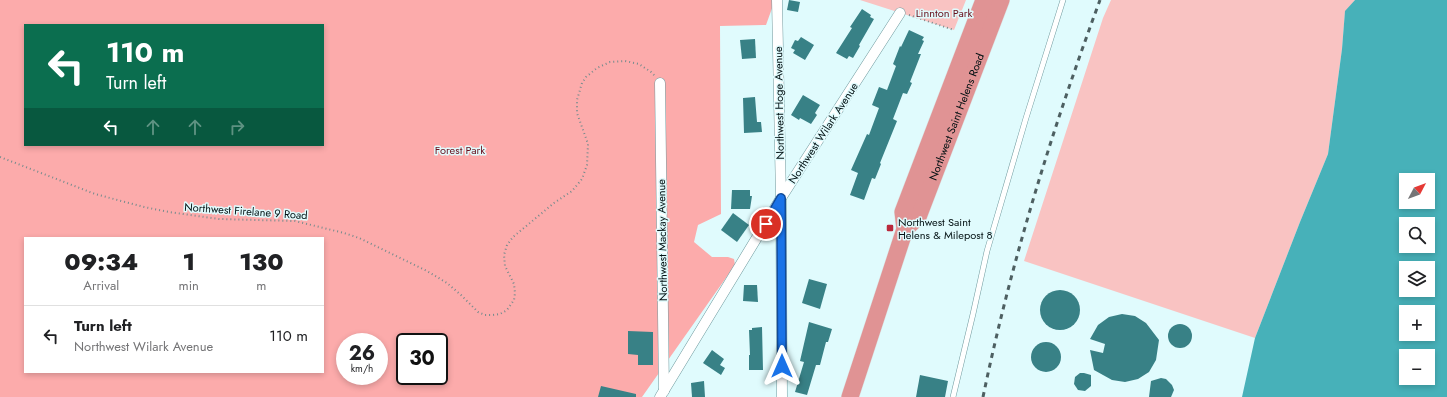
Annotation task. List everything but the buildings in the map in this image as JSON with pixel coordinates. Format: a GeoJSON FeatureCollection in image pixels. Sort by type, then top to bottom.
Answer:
{"type":"FeatureCollection","features":[{"type":"Feature","properties":{"kind":"highway","name":"Northwest Saint Helens Road"},"geometry":{"type":"LineString","coordinates":[[850,397],[905,229],[903,212],[984,0]]}},
{"type":"Feature","properties":{"kind":"highway","name":"Northwest Saint Helens Road"},"geometry":{"type":"LineString","coordinates":[[905,229],[918,217],[1001,0]]}},
{"type":"Feature","properties":{"kind":"street","name":"Northwest Hoge Avenue"},"geometry":{"type":"LineString","coordinates":[[777,0],[781,198],[782,397]]}},
{"type":"Feature","properties":{"kind":"street","name":"Northwest Wilark Avenue"},"geometry":{"type":"LineString","coordinates":[[663,395],[781,198],[900,13]]}},
{"type":"Feature","properties":{"kind":"street","name":"Northwest Mackay Avenue"},"geometry":{"type":"LineString","coordinates":[[660,83],[663,395]]}},
{"type":"Feature","properties":{"kind":"lane"},"geometry":{"type":"LineString","coordinates":[[953,397],[989,245],[1026,118],[1063,0]]}},
{"type":"Feature","properties":{"kind":"path"},"geometry":{"type":"LineString","coordinates":[[900,13],[954,30]]}},
{"type":"Feature","properties":{"kind":"path","name":"Northwest Firelane 9 Road"},"geometry":{"type":"LineString","coordinates":[[0,157],[95,194],[144,208],[219,219],[295,221],[344,233],[359,238],[427,271],[447,283],[462,295],[478,312],[493,316],[500,314],[510,307],[514,300],[514,284],[505,266],[504,255],[507,245],[513,236],[554,203],[572,191],[582,179],[587,165],[588,144],[577,113],[577,100],[582,83],[586,77],[597,68],[610,62],[625,61],[639,64],[651,72],[660,83]]}},
{"type":"Feature","properties":{"kind":"green space","name":"Forest Park"},"geometry":{"type":"Polygon","coordinates":[[[0,0],[775,0],[766,25],[720,26],[721,214],[698,225],[694,242],[712,257],[728,257],[734,259],[735,265],[642,397],[0,397],[0,0]]]}},
{"type":"Feature","properties":{"kind":"green space","name":"Linnton Park"},"geometry":{"type":"Polygon","coordinates":[[[860,0],[966,0],[954,30],[860,0]]]}},
{"type":"Feature","properties":{"kind":"green space"},"geometry":{"type":"Polygon","coordinates":[[[1111,0],[1355,0],[1345,12],[1342,49],[1328,154],[1255,338],[1024,261],[1103,18],[1111,0]]]}},
{"type":"Feature","properties":{"kind":"water"},"geometry":{"type":"Polygon","coordinates":[[[1355,0],[1447,0],[1447,397],[1242,397],[1255,338],[1328,154],[1342,49],[1345,11],[1355,0]]]}},
{"type":"Feature","properties":{"kind":"railway"},"geometry":{"type":"LineString","coordinates":[[983,397],[1006,296],[1034,197],[1065,98],[1100,0]]}},
{"type":"Feature","properties":{"kind":"place","name":"Northwest Saint Helens & Milepost 8"},"geometry":{"type":"Point","coordinates":[890,228]}},
{"type":"Feature","properties":{"kind":"route"},"geometry":{"type":"LineString","coordinates":[[766,224],[781,198],[782,366]]}}]}
